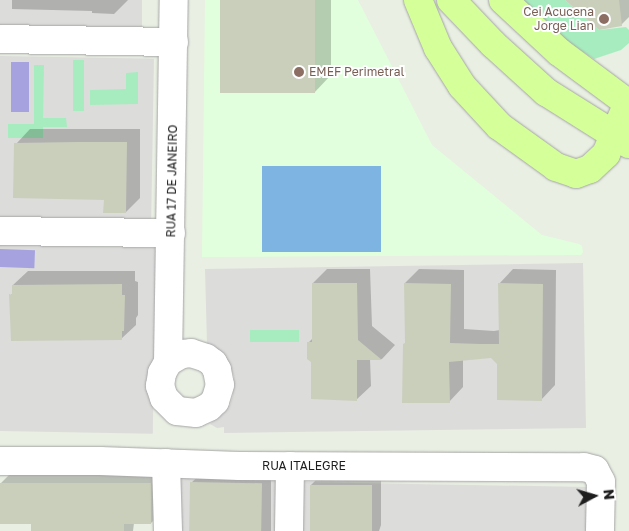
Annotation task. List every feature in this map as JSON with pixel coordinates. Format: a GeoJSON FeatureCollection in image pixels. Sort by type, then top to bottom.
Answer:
{"type":"FeatureCollection","features":[{"type":"Feature","properties":{"kind":"main road"},"geometry":{"type":"LineString","coordinates":[[418,0],[438,48],[462,86],[499,126],[556,167],[571,173],[584,173],[622,140],[629,102],[559,52],[503,0]]}},
{"type":"Feature","properties":{"kind":"main road"},"geometry":{"type":"LineString","coordinates":[[451,0],[493,44],[546,92],[622,140]]}},
{"type":"Feature","properties":{"kind":"street","name":"RUA 17 DE JANEIRO"},"geometry":{"type":"LineString","coordinates":[[168,362],[172,233],[174,0]]}},
{"type":"Feature","properties":{"kind":"street"},"geometry":{"type":"LineString","coordinates":[[0,39],[174,42]]}},
{"type":"Feature","properties":{"kind":"street"},"geometry":{"type":"LineString","coordinates":[[0,231],[172,233]]}},
{"type":"Feature","properties":{"kind":"street","name":"RUA ITALEGRE"},"geometry":{"type":"LineString","coordinates":[[0,461],[290,466],[584,467],[595,470],[601,482],[600,531]]}},
{"type":"Feature","properties":{"kind":"street"},"geometry":{"type":"LineString","coordinates":[[166,463],[168,531]]}},
{"type":"Feature","properties":{"kind":"street"},"geometry":{"type":"LineString","coordinates":[[289,531],[290,466]]}},
{"type":"Feature","properties":{"kind":"shaded area"},"geometry":{"type":"Polygon","coordinates":[[[0,0],[142,0],[142,28],[0,28],[0,0]]]}},
{"type":"Feature","properties":{"kind":"shaded area","name":"EMEF Perimetral"},"geometry":{"type":"Polygon","coordinates":[[[205,0],[358,0],[432,145],[542,235],[582,246],[583,252],[581,255],[202,257],[205,0]]]}},
{"type":"Feature","properties":{"kind":"shaded area"},"geometry":{"type":"Polygon","coordinates":[[[0,56],[154,59],[151,224],[0,221],[0,56]]]}},
{"type":"Feature","properties":{"kind":"shaded area"},"geometry":{"type":"Polygon","coordinates":[[[11,62],[29,62],[29,112],[11,112],[11,62]]]}},
{"type":"Feature","properties":{"kind":"shaded area"},"geometry":{"type":"Polygon","coordinates":[[[262,166],[381,166],[381,252],[262,252],[262,166]]]}},
{"type":"Feature","properties":{"kind":"shaded area"},"geometry":{"type":"Polygon","coordinates":[[[0,245],[156,248],[153,434],[0,431],[0,245]]]}},
{"type":"Feature","properties":{"kind":"shaded area"},"geometry":{"type":"Polygon","coordinates":[[[0,249],[35,250],[34,268],[0,267],[0,249]]]}},
{"type":"Feature","properties":{"kind":"shaded area"},"geometry":{"type":"Polygon","coordinates":[[[583,263],[586,428],[224,433],[224,427],[217,428],[210,424],[224,413],[230,405],[233,395],[234,376],[225,356],[207,344],[205,269],[583,263]]]}},
{"type":"Feature","properties":{"kind":"shaded area"},"geometry":{"type":"Polygon","coordinates":[[[176,475],[281,475],[281,531],[176,531],[176,475]]]}},
{"type":"Feature","properties":{"kind":"shaded area"},"geometry":{"type":"Polygon","coordinates":[[[301,482],[587,487],[586,531],[300,531],[301,482]]]}},
{"type":"Feature","properties":{"kind":"green space"},"geometry":{"type":"Polygon","coordinates":[[[523,0],[565,0],[599,30],[626,27],[629,30],[629,43],[621,50],[594,59],[568,42],[523,0]]]}},
{"type":"Feature","properties":{"kind":"green space"},"geometry":{"type":"Polygon","coordinates":[[[73,60],[84,60],[84,111],[73,111],[73,60]]]}},
{"type":"Feature","properties":{"kind":"green space"},"geometry":{"type":"Polygon","coordinates":[[[34,65],[44,65],[43,118],[66,118],[67,127],[43,127],[43,138],[8,138],[8,124],[34,124],[34,65]]]}},
{"type":"Feature","properties":{"kind":"green space"},"geometry":{"type":"Polygon","coordinates":[[[138,72],[138,104],[90,105],[90,90],[126,89],[126,73],[138,72]]]}},
{"type":"Feature","properties":{"kind":"green space"},"geometry":{"type":"Polygon","coordinates":[[[250,330],[299,330],[299,342],[250,342],[250,330]]]}},
{"type":"Feature","properties":{"kind":"building"},"geometry":{"type":"Polygon","coordinates":[[[220,0],[315,0],[315,93],[220,93],[220,0]]]}},
{"type":"Feature","properties":{"kind":"building","name":"Cei Acucena Jorge Lian"},"geometry":{"type":"Polygon","coordinates":[[[565,0],[619,0],[622,26],[599,30],[565,0]]]}},
{"type":"Feature","properties":{"kind":"building"},"geometry":{"type":"Polygon","coordinates":[[[127,142],[126,213],[103,213],[104,200],[13,198],[14,143],[127,142]]]}},
{"type":"Feature","properties":{"kind":"building"},"geometry":{"type":"Polygon","coordinates":[[[312,283],[357,283],[358,340],[382,360],[357,360],[357,401],[311,399],[311,362],[307,359],[307,342],[312,342],[312,283]]]}},
{"type":"Feature","properties":{"kind":"building"},"geometry":{"type":"Polygon","coordinates":[[[404,283],[451,284],[450,343],[480,344],[499,344],[498,283],[543,284],[542,401],[497,400],[497,364],[491,358],[449,362],[450,403],[402,403],[403,344],[405,343],[404,283]]]}},
{"type":"Feature","properties":{"kind":"building"},"geometry":{"type":"Polygon","coordinates":[[[122,284],[122,295],[125,295],[122,340],[11,341],[9,294],[12,295],[12,285],[122,284]]]}},
{"type":"Feature","properties":{"kind":"building"},"geometry":{"type":"Polygon","coordinates":[[[190,482],[262,483],[261,531],[189,531],[190,482]]]}},
{"type":"Feature","properties":{"kind":"building"},"geometry":{"type":"Polygon","coordinates":[[[0,483],[151,483],[151,524],[124,524],[124,531],[31,531],[31,524],[0,524],[0,483]]]}},
{"type":"Feature","properties":{"kind":"building"},"geometry":{"type":"Polygon","coordinates":[[[310,485],[372,485],[372,531],[310,531],[310,485]]]}},
{"type":"Feature","properties":{"kind":"place","name":"Cei Acucena Jorge Lian"},"geometry":{"type":"Point","coordinates":[604,19]}},
{"type":"Feature","properties":{"kind":"place","name":"EMEF Perimetral"},"geometry":{"type":"Point","coordinates":[299,72]}}]}
